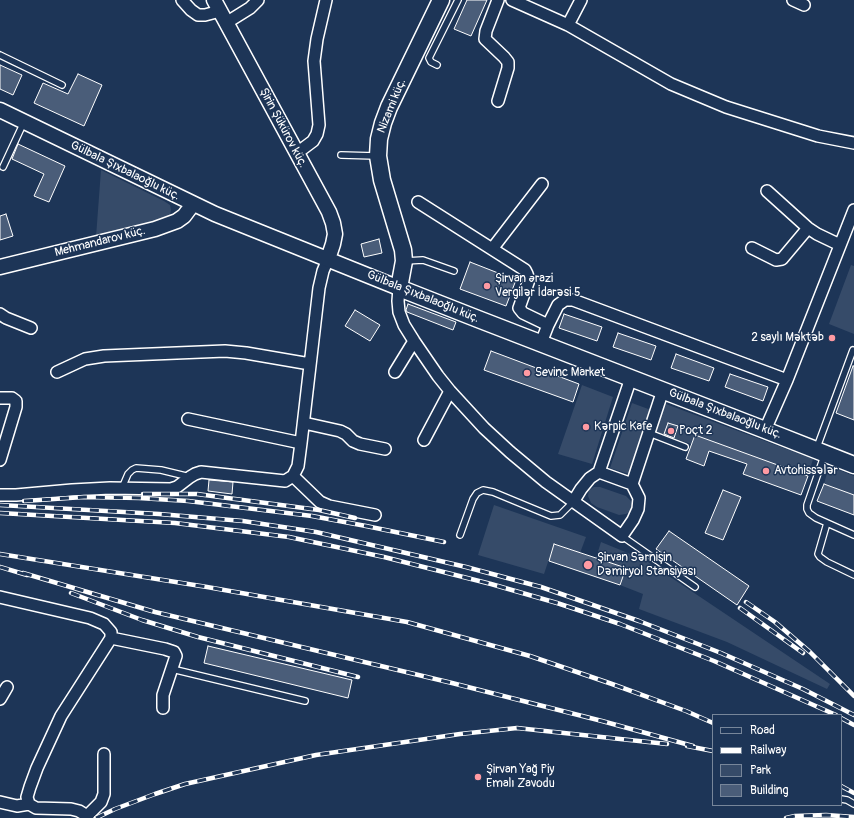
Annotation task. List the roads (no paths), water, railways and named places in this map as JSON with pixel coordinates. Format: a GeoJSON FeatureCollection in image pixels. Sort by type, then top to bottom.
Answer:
{"type":"FeatureCollection","features":[{"type":"Feature","properties":{"kind":"main road","name":"Nizami küç."},"geometry":{"type":"LineString","coordinates":[[399,288],[404,261],[403,250],[382,180],[378,156],[379,139],[389,107],[441,0]]}},
{"type":"Feature","properties":{"kind":"main road","name":"Gülbala Şıxbalaoğlu küç."},"geometry":{"type":"LineString","coordinates":[[399,288],[854,465]]}},
{"type":"Feature","properties":{"kind":"street"},"geometry":{"type":"LineString","coordinates":[[182,0],[198,15],[250,8],[258,0]]}},
{"type":"Feature","properties":{"kind":"street"},"geometry":{"type":"LineString","coordinates":[[297,153],[318,134],[319,125],[314,61],[317,39],[326,0]]}},
{"type":"Feature","properties":{"kind":"street"},"geometry":{"type":"LineString","coordinates":[[498,0],[486,31],[485,39],[508,62],[508,68],[498,101]]}},
{"type":"Feature","properties":{"kind":"street"},"geometry":{"type":"LineString","coordinates":[[512,0],[568,25],[671,84],[726,107],[818,136],[854,143]]}},
{"type":"Feature","properties":{"kind":"street"},"geometry":{"type":"LineString","coordinates":[[568,25],[581,0]]}},
{"type":"Feature","properties":{"kind":"street"},"geometry":{"type":"LineString","coordinates":[[793,0],[804,5]]}},
{"type":"Feature","properties":{"kind":"street","name":"Şirin Şükürov küç."},"geometry":{"type":"LineString","coordinates":[[220,11],[329,212],[335,234],[328,259]]}},
{"type":"Feature","properties":{"kind":"street","name":"Gülbala Şıxbalaoğlu küç."},"geometry":{"type":"LineString","coordinates":[[0,110],[193,204],[399,288]]}},
{"type":"Feature","properties":{"kind":"street"},"geometry":{"type":"LineString","coordinates":[[492,249],[542,184]]}},
{"type":"Feature","properties":{"kind":"street"},"geometry":{"type":"LineString","coordinates":[[767,191],[808,228],[840,245]]}},
{"type":"Feature","properties":{"kind":"street"},"geometry":{"type":"LineString","coordinates":[[418,202],[525,270],[529,280],[519,308],[523,313],[548,325]]}},
{"type":"Feature","properties":{"kind":"street","name":"Mehmandarov küç."},"geometry":{"type":"LineString","coordinates":[[0,267],[155,229],[177,221],[184,216],[193,204]]}},
{"type":"Feature","properties":{"kind":"street"},"geometry":{"type":"LineString","coordinates":[[765,430],[787,380],[854,210]]}},
{"type":"Feature","properties":{"kind":"street"},"geometry":{"type":"LineString","coordinates":[[752,248],[776,260],[782,259],[808,228]]}},
{"type":"Feature","properties":{"kind":"street"},"geometry":{"type":"LineString","coordinates":[[0,495],[122,488],[171,489],[177,487],[195,474],[201,472],[285,481],[293,476],[298,466],[302,444],[319,288],[323,271],[328,259]]}},
{"type":"Feature","properties":{"kind":"street"},"geometry":{"type":"LineString","coordinates":[[399,288],[399,312],[404,325],[438,376],[450,391],[484,428],[510,452],[546,482],[622,536],[633,520],[638,509],[639,498],[632,484],[599,472]]}},
{"type":"Feature","properties":{"kind":"street"},"geometry":{"type":"LineString","coordinates":[[541,343],[558,305],[565,300],[573,300],[787,380]]}},
{"type":"Feature","properties":{"kind":"street"},"geometry":{"type":"LineString","coordinates":[[0,314],[31,328]]}},
{"type":"Feature","properties":{"kind":"street"},"geometry":{"type":"LineString","coordinates":[[395,372],[414,341]]}},
{"type":"Feature","properties":{"kind":"street"},"geometry":{"type":"LineString","coordinates":[[57,372],[85,359],[104,356],[225,351],[310,364]]}},
{"type":"Feature","properties":{"kind":"street"},"geometry":{"type":"LineString","coordinates":[[573,502],[590,478],[599,472],[631,378]]}},
{"type":"Feature","properties":{"kind":"street"},"geometry":{"type":"LineString","coordinates":[[632,484],[663,390]]}},
{"type":"Feature","properties":{"kind":"street"},"geometry":{"type":"LineString","coordinates":[[424,440],[450,391]]}},
{"type":"Feature","properties":{"kind":"street"},"geometry":{"type":"LineString","coordinates":[[0,398],[12,398],[16,401],[16,407],[0,460]]}},
{"type":"Feature","properties":{"kind":"street"},"geometry":{"type":"LineString","coordinates":[[188,420],[302,444]]}},
{"type":"Feature","properties":{"kind":"street"},"geometry":{"type":"LineString","coordinates":[[304,423],[340,431],[346,434],[353,441],[360,444],[385,449]]}},
{"type":"Feature","properties":{"kind":"street"},"geometry":{"type":"LineString","coordinates":[[293,476],[320,502],[329,506],[375,515]]}},
{"type":"Feature","properties":{"kind":"street"},"geometry":{"type":"LineString","coordinates":[[0,597],[90,618],[104,624],[111,632],[112,638],[61,716],[30,787],[27,797],[29,804]]}},
{"type":"Feature","properties":{"kind":"street"},"geometry":{"type":"LineString","coordinates":[[112,638],[174,652],[176,656],[163,695],[163,708]]}},
{"type":"Feature","properties":{"kind":"street"},"geometry":{"type":"LineString","coordinates":[[0,699],[7,687]]}},
{"type":"Feature","properties":{"kind":"street"},"geometry":{"type":"LineString","coordinates":[[0,802],[16,806],[29,804],[36,808],[71,809],[79,811],[87,817],[101,802],[104,794],[104,754]]}},
{"type":"Feature","properties":{"kind":"lane"},"geometry":{"type":"LineString","coordinates":[[437,65],[431,62],[429,58],[458,0]]}},
{"type":"Feature","properties":{"kind":"lane"},"geometry":{"type":"LineString","coordinates":[[0,55],[62,85]]}},
{"type":"Feature","properties":{"kind":"lane"},"geometry":{"type":"LineString","coordinates":[[3,167],[24,122]]}},
{"type":"Feature","properties":{"kind":"lane"},"geometry":{"type":"LineString","coordinates":[[341,155],[378,156]]}},
{"type":"Feature","properties":{"kind":"lane"},"geometry":{"type":"LineString","coordinates":[[404,261],[423,260],[454,271]]}},
{"type":"Feature","properties":{"kind":"lane"},"geometry":{"type":"LineString","coordinates":[[853,350],[821,452],[806,509],[816,518],[854,535]]}},
{"type":"Feature","properties":{"kind":"lane"},"geometry":{"type":"LineString","coordinates":[[649,433],[685,447]]}},
{"type":"Feature","properties":{"kind":"lane"},"geometry":{"type":"LineString","coordinates":[[122,488],[128,474],[136,468],[161,470],[190,477]]}},
{"type":"Feature","properties":{"kind":"lane"},"geometry":{"type":"LineString","coordinates":[[460,535],[473,499],[477,493],[483,490],[493,492],[551,516],[560,515],[573,502]]}},
{"type":"Feature","properties":{"kind":"lane"},"geometry":{"type":"LineString","coordinates":[[827,523],[818,554],[827,562],[854,575]]}},
{"type":"Feature","properties":{"kind":"lane"},"geometry":{"type":"LineString","coordinates":[[622,536],[695,587]]}},
{"type":"Feature","properties":{"kind":"lane"},"geometry":{"type":"LineString","coordinates":[[172,669],[305,701]]}},
{"type":"Feature","properties":{"kind":"lane"},"geometry":{"type":"LineString","coordinates":[[842,799],[854,804]]}},
{"type":"Feature","properties":{"kind":"railway"},"geometry":{"type":"LineString","coordinates":[[143,494],[197,494],[319,510],[355,518]]}},
{"type":"Feature","properties":{"kind":"railway"},"geometry":{"type":"LineString","coordinates":[[24,501],[84,497],[188,501],[312,516],[444,542]]}},
{"type":"Feature","properties":{"kind":"railway"},"geometry":{"type":"LineString","coordinates":[[0,505],[159,514],[243,521],[316,532],[466,567],[541,587],[639,621],[721,653],[803,689],[854,715]]}},
{"type":"Feature","properties":{"kind":"railway"},"geometry":{"type":"LineString","coordinates":[[0,513],[175,523],[289,537],[384,557],[491,584],[557,603],[620,624],[714,661],[834,714]]}},
{"type":"Feature","properties":{"kind":"railway"},"geometry":{"type":"LineString","coordinates":[[0,554],[207,587],[407,622],[530,656],[686,711],[712,723]]}},
{"type":"Feature","properties":{"kind":"railway"},"geometry":{"type":"LineString","coordinates":[[0,567],[27,575]]}},
{"type":"Feature","properties":{"kind":"railway"},"geometry":{"type":"LineString","coordinates":[[23,573],[155,612],[452,683],[693,746]]}},
{"type":"Feature","properties":{"kind":"railway"},"geometry":{"type":"LineString","coordinates":[[71,593],[142,620],[198,637],[358,677]]}},
{"type":"Feature","properties":{"kind":"railway"},"geometry":{"type":"LineString","coordinates":[[746,602],[775,622],[810,652],[854,696]]}},
{"type":"Feature","properties":{"kind":"railway"},"geometry":{"type":"LineString","coordinates":[[740,608],[803,653]]}},
{"type":"Feature","properties":{"kind":"railway"},"geometry":{"type":"LineString","coordinates":[[842,719],[854,725]]}},
{"type":"Feature","properties":{"kind":"railway"},"geometry":{"type":"LineString","coordinates":[[96,818],[115,809],[185,784],[316,755],[460,734],[517,728],[667,744]]}},
{"type":"Feature","properties":{"kind":"railway"},"geometry":{"type":"LineString","coordinates":[[687,746],[712,751]]}},
{"type":"Feature","properties":{"kind":"railway"},"geometry":{"type":"LineString","coordinates":[[842,787],[854,793]]}},
{"type":"Feature","properties":{"kind":"railway"},"geometry":{"type":"LineString","coordinates":[[786,818],[795,816],[826,815],[854,817]]}},
{"type":"Feature","properties":{"kind":"place","name":"Şirvan Ərazi Vergilər İdarəsi 5"},"geometry":{"type":"Point","coordinates":[487,286]}},
{"type":"Feature","properties":{"kind":"place","name":"2 saylı Məktəb"},"geometry":{"type":"Point","coordinates":[832,338]}},
{"type":"Feature","properties":{"kind":"place","name":"Sevinc Market"},"geometry":{"type":"Point","coordinates":[527,373]}},
{"type":"Feature","properties":{"kind":"place","name":"Kərpic Kafe"},"geometry":{"type":"Point","coordinates":[586,427]}},
{"type":"Feature","properties":{"kind":"place","name":"Poçt 2"},"geometry":{"type":"Point","coordinates":[671,431]}},
{"type":"Feature","properties":{"kind":"place","name":"Avtohissələr"},"geometry":{"type":"Point","coordinates":[766,471]}},
{"type":"Feature","properties":{"kind":"place","name":"Şirvan Sərnişin Dəmiryol Stansiyası"},"geometry":{"type":"Point","coordinates":[588,565]}},
{"type":"Feature","properties":{"kind":"place","name":"Şirvan Yağ Piy Emalı Zavodu"},"geometry":{"type":"Point","coordinates":[478,777]}}]}
